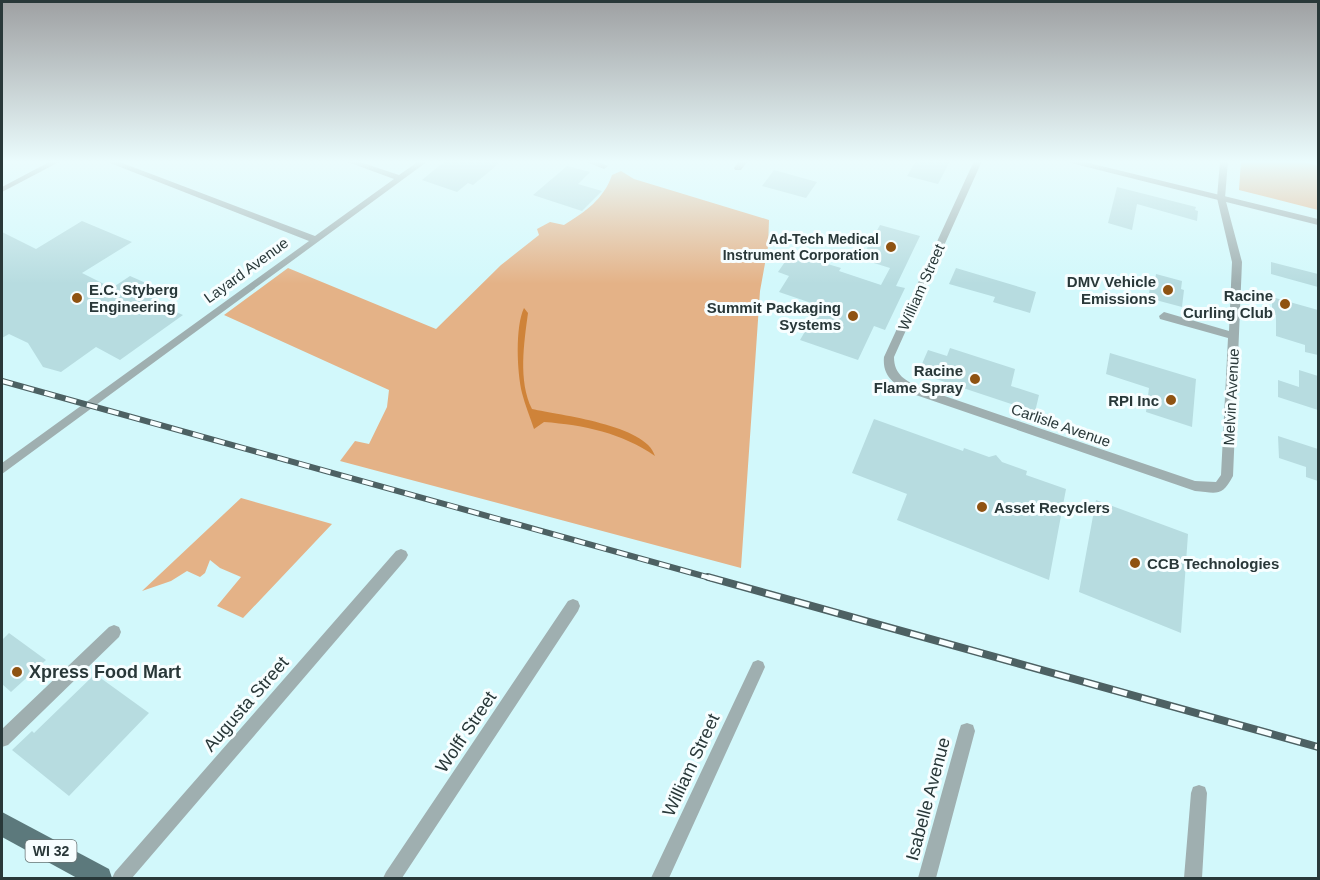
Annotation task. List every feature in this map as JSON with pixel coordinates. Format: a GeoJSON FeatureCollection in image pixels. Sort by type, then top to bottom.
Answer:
{"type":"FeatureCollection","features":[{"type":"Feature","properties":{"kind":"main road","name":"WI 32"},"geometry":{"type":"LineString","coordinates":[[2,824],[100,879]]}},
{"type":"Feature","properties":{"kind":"street"},"geometry":{"type":"LineString","coordinates":[[216,202],[316,240]]}},
{"type":"Feature","properties":{"kind":"street","name":"Layard Avenue"},"geometry":{"type":"LineString","coordinates":[[2,470],[367,202]]}},
{"type":"Feature","properties":{"kind":"street","name":"William Street"},"geometry":{"type":"LineString","coordinates":[[897,381],[888,367],[889,357],[959,202]]}},
{"type":"Feature","properties":{"kind":"street","name":"Melvin Avenue"},"geometry":{"type":"LineString","coordinates":[[1218,488],[1227,476],[1236,256],[1222,202]]}},
{"type":"Feature","properties":{"kind":"street"},"geometry":{"type":"LineString","coordinates":[[1237,202],[1318,222]]}},
{"type":"Feature","properties":{"kind":"street"},"geometry":{"type":"LineString","coordinates":[[1164,316],[1234,336]]}},
{"type":"Feature","properties":{"kind":"street","name":"Carlisle Avenue"},"geometry":{"type":"LineString","coordinates":[[897,381],[917,391],[1195,486],[1218,488]]}},
{"type":"Feature","properties":{"kind":"street","name":"Augusta Street"},"geometry":{"type":"LineString","coordinates":[[121,879],[401,555]]}},
{"type":"Feature","properties":{"kind":"street","name":"Wolff Street"},"geometry":{"type":"LineString","coordinates":[[392,879],[573,606]]}},
{"type":"Feature","properties":{"kind":"street"},"geometry":{"type":"LineString","coordinates":[[2,739],[114,632]]}},
{"type":"Feature","properties":{"kind":"street","name":"William Street"},"geometry":{"type":"LineString","coordinates":[[660,879],[758,667]]}},
{"type":"Feature","properties":{"kind":"street","name":"Isabelle Avenue"},"geometry":{"type":"LineString","coordinates":[[927,879],[967,730]]}},
{"type":"Feature","properties":{"kind":"street"},"geometry":{"type":"LineString","coordinates":[[1193,879],[1199,793]]}},
{"type":"Feature","properties":{"kind":"shaded area"},"geometry":{"type":"Polygon","coordinates":[[[595,202],[710,202],[769,220],[768,247],[760,291],[741,568],[340,461],[355,441],[369,444],[387,407],[389,390],[224,315],[288,268],[436,329],[501,265],[539,235],[537,229],[550,222],[564,225],[595,202]]]}},
{"type":"Feature","properties":{"kind":"shaded area"},"geometry":{"type":"Polygon","coordinates":[[[1287,202],[1318,202],[1318,210],[1287,202]]]}},
{"type":"Feature","properties":{"kind":"shaded area"},"geometry":{"type":"Polygon","coordinates":[[[524,308],[528,313],[524,374],[532,409],[581,418],[620,429],[649,445],[655,456],[629,441],[588,428],[544,422],[534,429],[523,398],[519,374],[518,338],[524,308]]]}},
{"type":"Feature","properties":{"kind":"shaded area"},"geometry":{"type":"Polygon","coordinates":[[[241,498],[332,524],[243,618],[217,606],[241,577],[220,568],[210,560],[205,573],[200,577],[187,571],[171,581],[142,591],[241,498]]]}},
{"type":"Feature","properties":{"kind":"building"},"geometry":{"type":"Polygon","coordinates":[[[555,202],[591,202],[582,211],[555,202]]]}},
{"type":"Feature","properties":{"kind":"building"},"geometry":{"type":"Polygon","coordinates":[[[1113,202],[1177,202],[1196,207],[1195,210],[1198,211],[1197,221],[1137,204],[1132,230],[1108,223],[1113,202]]]}},
{"type":"Feature","properties":{"kind":"building","name":"E.C. Styberg Engineering"},"geometry":{"type":"Polygon","coordinates":[[[82,221],[132,242],[82,273],[112,288],[130,276],[155,287],[149,292],[156,296],[150,300],[183,315],[120,360],[96,347],[61,372],[43,367],[28,343],[9,334],[2,338],[2,232],[36,249],[82,221]]]}},
{"type":"Feature","properties":{"kind":"building","name":"Summit Packaging Systems"},"geometry":{"type":"Polygon","coordinates":[[[880,225],[920,236],[896,286],[905,288],[885,330],[874,326],[858,360],[800,340],[820,306],[779,292],[789,276],[778,272],[791,253],[841,268],[839,271],[881,285],[890,268],[861,259],[880,225]]]}},
{"type":"Feature","properties":{"kind":"building"},"geometry":{"type":"Polygon","coordinates":[[[1271,262],[1318,274],[1318,287],[1271,274],[1271,262]]]}},
{"type":"Feature","properties":{"kind":"building"},"geometry":{"type":"Polygon","coordinates":[[[956,268],[1036,292],[1030,313],[993,302],[995,297],[949,284],[956,268]]]}},
{"type":"Feature","properties":{"kind":"building","name":"DMV Vehicle Emissions"},"geometry":{"type":"Polygon","coordinates":[[[1156,274],[1182,281],[1181,289],[1184,290],[1182,307],[1152,299],[1153,294],[1149,293],[1151,280],[1155,281],[1156,274]]]}},
{"type":"Feature","properties":{"kind":"building"},"geometry":{"type":"Polygon","coordinates":[[[1272,297],[1318,310],[1318,355],[1305,352],[1305,345],[1276,336],[1276,315],[1272,314],[1272,297]]]}},
{"type":"Feature","properties":{"kind":"building","name":"Racine Flame Spray"},"geometry":{"type":"Polygon","coordinates":[[[950,348],[1015,369],[1011,386],[1039,395],[1035,412],[918,373],[928,350],[947,356],[950,348]]]}},
{"type":"Feature","properties":{"kind":"building","name":"RPI Inc"},"geometry":{"type":"Polygon","coordinates":[[[1110,353],[1196,379],[1192,427],[1146,412],[1149,388],[1106,374],[1110,353]]]}},
{"type":"Feature","properties":{"kind":"building"},"geometry":{"type":"Polygon","coordinates":[[[1299,370],[1318,376],[1318,410],[1278,397],[1278,380],[1299,387],[1299,370]]]}},
{"type":"Feature","properties":{"kind":"building","name":"Asset Recyclers"},"geometry":{"type":"Polygon","coordinates":[[[874,419],[963,451],[964,448],[989,457],[996,455],[1002,462],[1027,471],[1026,475],[1066,489],[1049,580],[897,520],[907,494],[852,473],[874,419]]]}},
{"type":"Feature","properties":{"kind":"building"},"geometry":{"type":"Polygon","coordinates":[[[1278,436],[1318,449],[1318,481],[1306,477],[1306,467],[1279,458],[1278,436]]]}},
{"type":"Feature","properties":{"kind":"building","name":"CCB Technologies"},"geometry":{"type":"Polygon","coordinates":[[[1096,500],[1188,534],[1181,633],[1079,592],[1096,500]]]}},
{"type":"Feature","properties":{"kind":"building","name":"Xpress Food Mart"},"geometry":{"type":"Polygon","coordinates":[[[9,633],[46,660],[11,692],[2,684],[2,640],[9,633]]]}},
{"type":"Feature","properties":{"kind":"building"},"geometry":{"type":"Polygon","coordinates":[[[95,674],[149,713],[69,796],[12,750],[32,731],[34,733],[95,674]]]}},
{"type":"Feature","properties":{"kind":"railway"},"geometry":{"type":"LineString","coordinates":[[2,381],[714,579]]}},
{"type":"Feature","properties":{"kind":"railway"},"geometry":{"type":"LineString","coordinates":[[708,577],[1318,747]]}},
{"type":"Feature","properties":{"kind":"place","name":"Ad-Tech Medical Instrument Corporation"},"geometry":{"type":"Point","coordinates":[891,247]}},
{"type":"Feature","properties":{"kind":"place","name":"DMV Vehicle Emissions"},"geometry":{"type":"Point","coordinates":[1168,290]}},
{"type":"Feature","properties":{"kind":"place","name":"E.C. Styberg Engineering"},"geometry":{"type":"Point","coordinates":[77,298]}},
{"type":"Feature","properties":{"kind":"place","name":"Racine Curling Club"},"geometry":{"type":"Point","coordinates":[1285,304]}},
{"type":"Feature","properties":{"kind":"place","name":"Summit Packaging Systems"},"geometry":{"type":"Point","coordinates":[853,316]}},
{"type":"Feature","properties":{"kind":"place","name":"Racine Flame Spray"},"geometry":{"type":"Point","coordinates":[975,379]}},
{"type":"Feature","properties":{"kind":"place","name":"RPI Inc"},"geometry":{"type":"Point","coordinates":[1171,400]}},
{"type":"Feature","properties":{"kind":"place","name":"Asset Recyclers"},"geometry":{"type":"Point","coordinates":[982,507]}},
{"type":"Feature","properties":{"kind":"place","name":"CCB Technologies"},"geometry":{"type":"Point","coordinates":[1135,563]}},
{"type":"Feature","properties":{"kind":"place","name":"Xpress Food Mart"},"geometry":{"type":"Point","coordinates":[17,672]}}]}
